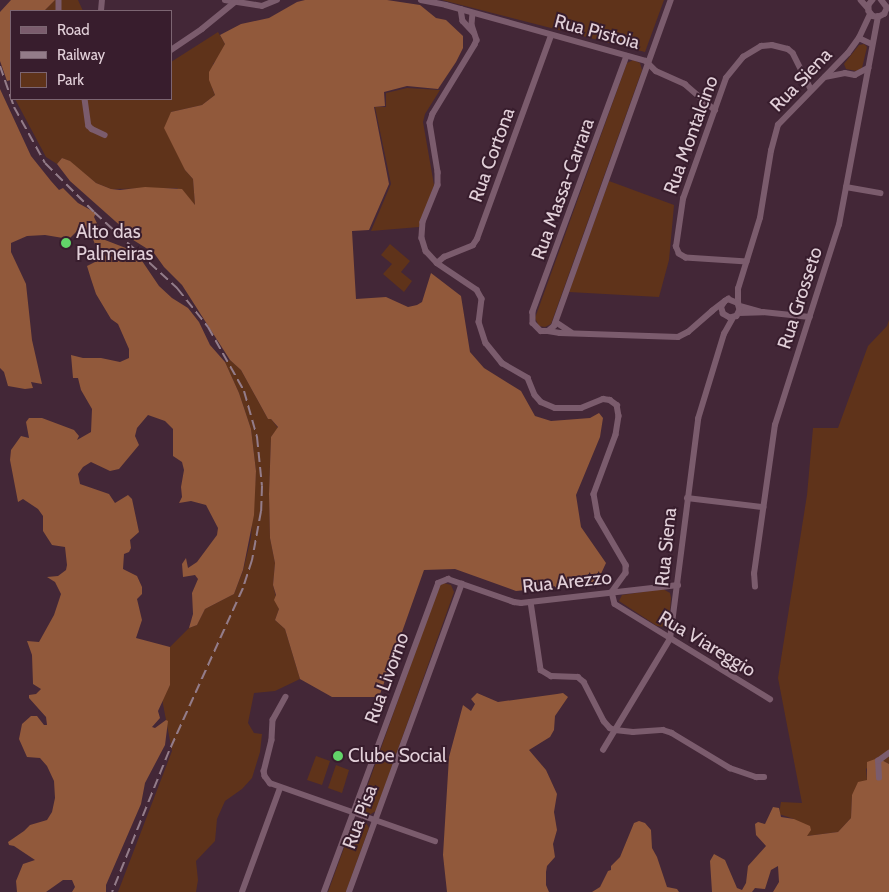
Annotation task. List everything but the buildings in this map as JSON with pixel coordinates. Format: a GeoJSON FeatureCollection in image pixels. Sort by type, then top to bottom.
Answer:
{"type":"FeatureCollection","features":[{"type":"Feature","properties":{"kind":"street"},"geometry":{"type":"LineString","coordinates":[[225,0],[266,6],[277,0]]}},
{"type":"Feature","properties":{"kind":"street","name":"Rua Pistoia"},"geometry":{"type":"LineString","coordinates":[[421,0],[461,9],[627,56],[649,64],[656,71],[685,84],[715,110]]}},
{"type":"Feature","properties":{"kind":"street"},"geometry":{"type":"LineString","coordinates":[[548,331],[556,322],[671,0]]}},
{"type":"Feature","properties":{"kind":"street"},"geometry":{"type":"LineString","coordinates":[[861,0],[869,11],[878,17],[885,5]]}},
{"type":"Feature","properties":{"kind":"street","name":"Rua Siena"},"geometry":{"type":"LineString","coordinates":[[739,304],[738,289],[760,218],[774,134],[782,120],[842,60],[859,38],[873,0]]}},
{"type":"Feature","properties":{"kind":"street"},"geometry":{"type":"LineString","coordinates":[[172,49],[235,2]]}},
{"type":"Feature","properties":{"kind":"street"},"geometry":{"type":"LineString","coordinates":[[461,9],[462,21],[476,34]]}},
{"type":"Feature","properties":{"kind":"street"},"geometry":{"type":"LineString","coordinates":[[474,13],[472,26],[477,40],[474,48],[433,114],[430,123],[438,172],[438,185],[423,222],[422,238],[426,251],[437,263],[477,290],[482,299],[479,322],[486,343],[502,363],[528,378],[535,395],[541,402],[555,408],[581,408],[603,399],[610,400],[616,405],[619,416],[616,435],[594,494],[598,517],[626,565],[626,574],[612,592]]}},
{"type":"Feature","properties":{"kind":"street","name":"Rua Grosseto"},"geometry":{"type":"LineString","coordinates":[[755,587],[754,574],[775,426],[839,225],[878,17]]}},
{"type":"Feature","properties":{"kind":"street","name":"Rua Cortona"},"geometry":{"type":"LineString","coordinates":[[437,263],[444,257],[473,245],[477,239],[551,36]]}},
{"type":"Feature","properties":{"kind":"street"},"geometry":{"type":"LineString","coordinates":[[859,38],[872,44]]}},
{"type":"Feature","properties":{"kind":"street","name":"Rua Montalcino"},"geometry":{"type":"LineString","coordinates":[[747,262],[686,258],[679,254],[676,247],[683,199],[726,78],[734,66],[743,58],[767,45],[788,49],[793,53],[812,89]]}},
{"type":"Feature","properties":{"kind":"street","name":"Rua Massa-Carrara"},"geometry":{"type":"LineString","coordinates":[[541,330],[533,324],[533,312],[627,56]]}},
{"type":"Feature","properties":{"kind":"street"},"geometry":{"type":"LineString","coordinates":[[842,60],[842,69],[845,73]]}},
{"type":"Feature","properties":{"kind":"street"},"geometry":{"type":"LineString","coordinates":[[856,75],[868,68]]}},
{"type":"Feature","properties":{"kind":"street"},"geometry":{"type":"LineString","coordinates":[[825,77],[845,73],[856,75],[860,79],[863,89]]}},
{"type":"Feature","properties":{"kind":"street"},"geometry":{"type":"LineString","coordinates":[[85,100],[89,126],[105,134]]}},
{"type":"Feature","properties":{"kind":"street"},"geometry":{"type":"LineString","coordinates":[[846,187],[880,193]]}},
{"type":"Feature","properties":{"kind":"street","name":"Rua Siena"},"geometry":{"type":"LineString","coordinates":[[541,330],[560,333],[678,337],[688,332],[738,289]]}},
{"type":"Feature","properties":{"kind":"street"},"geometry":{"type":"LineString","coordinates":[[724,315],[721,307],[726,300],[764,312]]}},
{"type":"Feature","properties":{"kind":"street"},"geometry":{"type":"LineString","coordinates":[[739,304],[739,313]]}},
{"type":"Feature","properties":{"kind":"street"},"geometry":{"type":"LineString","coordinates":[[708,316],[724,315],[733,318],[739,313],[764,312],[810,317]]}},
{"type":"Feature","properties":{"kind":"street","name":"Rua Siena"},"geometry":{"type":"LineString","coordinates":[[724,315],[724,334]]}},
{"type":"Feature","properties":{"kind":"street","name":"Rua Siena"},"geometry":{"type":"LineString","coordinates":[[603,750],[670,639],[698,419],[724,334],[733,318]]}},
{"type":"Feature","properties":{"kind":"street"},"geometry":{"type":"LineString","coordinates":[[556,322],[564,329],[573,333]]}},
{"type":"Feature","properties":{"kind":"street"},"geometry":{"type":"LineString","coordinates":[[687,498],[763,506]]}},
{"type":"Feature","properties":{"kind":"street","name":"Rua Livorno"},"geometry":{"type":"LineString","coordinates":[[324,892],[436,586],[441,581],[448,579],[462,584]]}},
{"type":"Feature","properties":{"kind":"street","name":"Rua Arezzo"},"geometry":{"type":"LineString","coordinates":[[462,584],[514,602],[531,602],[678,585]]}},
{"type":"Feature","properties":{"kind":"street","name":"Rua Pisa"},"geometry":{"type":"LineString","coordinates":[[349,892],[462,584]]}},
{"type":"Feature","properties":{"kind":"street","name":"Rua Viareggio"},"geometry":{"type":"LineString","coordinates":[[612,592],[613,600],[620,608],[770,699]]}},
{"type":"Feature","properties":{"kind":"street"},"geometry":{"type":"LineString","coordinates":[[531,602],[541,670],[551,676],[578,677],[584,682],[604,721],[615,730],[633,732],[663,730],[672,733],[730,768],[756,777],[764,777]]}},
{"type":"Feature","properties":{"kind":"street"},"geometry":{"type":"LineString","coordinates":[[286,697],[273,720],[272,740],[264,770],[267,780],[280,788],[435,841]]}},
{"type":"Feature","properties":{"kind":"street"},"geometry":{"type":"LineString","coordinates":[[879,778],[878,761],[889,754]]}},
{"type":"Feature","properties":{"kind":"street"},"geometry":{"type":"LineString","coordinates":[[242,892],[280,788]]}},
{"type":"Feature","properties":{"kind":"green space"},"geometry":{"type":"Polygon","coordinates":[[[55,0],[78,0],[83,10],[45,10],[55,0]]]}},
{"type":"Feature","properties":{"kind":"green space"},"geometry":{"type":"Polygon","coordinates":[[[442,0],[664,0],[645,52],[442,0]]]}},
{"type":"Feature","properties":{"kind":"green space"},"geometry":{"type":"Polygon","coordinates":[[[218,32],[225,44],[219,57],[213,64],[212,88],[215,95],[202,105],[171,112],[185,170],[193,179],[195,205],[177,188],[111,189],[96,183],[69,161],[62,158],[57,164],[46,157],[16,100],[172,100],[172,61],[218,32]]]}},
{"type":"Feature","properties":{"kind":"green space"},"geometry":{"type":"Polygon","coordinates":[[[864,44],[867,47],[862,68],[856,71],[846,69],[844,64],[859,45],[864,44]]]}},
{"type":"Feature","properties":{"kind":"green space"},"geometry":{"type":"Polygon","coordinates":[[[633,60],[640,63],[642,70],[551,324],[545,327],[539,326],[535,318],[627,63],[633,60]]]}},
{"type":"Feature","properties":{"kind":"green space"},"geometry":{"type":"Polygon","coordinates":[[[407,88],[440,90],[425,114],[423,122],[434,185],[419,227],[371,231],[391,184],[375,107],[386,107],[386,93],[407,88]]]}},
{"type":"Feature","properties":{"kind":"green space"},"geometry":{"type":"Polygon","coordinates":[[[609,181],[674,205],[669,260],[659,297],[569,292],[609,181]]]}},
{"type":"Feature","properties":{"kind":"green space"},"geometry":{"type":"Polygon","coordinates":[[[390,244],[410,261],[401,272],[412,281],[404,292],[383,274],[392,264],[381,255],[390,244]]]}},
{"type":"Feature","properties":{"kind":"green space"},"geometry":{"type":"Polygon","coordinates":[[[889,320],[889,764],[878,758],[866,769],[867,780],[852,795],[851,818],[838,832],[807,836],[794,819],[779,814],[781,802],[802,803],[778,678],[807,495],[813,428],[838,428],[868,346],[887,326],[889,320]]]}},
{"type":"Feature","properties":{"kind":"green space"},"geometry":{"type":"Polygon","coordinates":[[[230,360],[241,370],[268,419],[271,419],[278,428],[271,437],[269,494],[270,538],[275,563],[273,585],[279,609],[275,620],[285,629],[300,679],[275,691],[254,693],[248,723],[254,733],[262,734],[260,752],[252,778],[242,789],[225,801],[217,819],[215,841],[196,861],[198,880],[196,892],[118,892],[172,751],[162,699],[170,685],[170,647],[189,628],[197,625],[205,609],[234,594],[243,571],[251,538],[256,471],[251,429],[239,393],[225,362],[230,360]]]}},
{"type":"Feature","properties":{"kind":"green space"},"geometry":{"type":"Polygon","coordinates":[[[444,583],[451,585],[454,592],[376,811],[369,815],[364,814],[360,807],[439,586],[444,583]]]}},
{"type":"Feature","properties":{"kind":"green space"},"geometry":{"type":"Polygon","coordinates":[[[663,589],[670,593],[671,598],[669,622],[664,627],[657,626],[619,601],[622,595],[663,589]]]}},
{"type":"Feature","properties":{"kind":"green space"},"geometry":{"type":"Polygon","coordinates":[[[316,756],[330,761],[322,785],[307,780],[316,756]]]}},
{"type":"Feature","properties":{"kind":"green space"},"geometry":{"type":"Polygon","coordinates":[[[336,765],[349,770],[342,793],[328,788],[336,765]]]}},
{"type":"Feature","properties":{"kind":"green space"},"geometry":{"type":"Polygon","coordinates":[[[357,820],[365,821],[369,828],[346,892],[328,892],[353,823],[357,820]]]}},
{"type":"Feature","properties":{"kind":"shaded area"},"geometry":{"type":"Polygon","coordinates":[[[11,0],[55,0],[45,10],[10,10],[10,80],[7,81],[0,61],[0,12],[11,0]]]}},
{"type":"Feature","properties":{"kind":"shaded area"},"geometry":{"type":"Polygon","coordinates":[[[305,0],[387,0],[420,5],[436,18],[446,20],[463,36],[463,48],[438,89],[407,86],[384,92],[385,106],[374,107],[389,184],[369,230],[352,231],[356,299],[386,297],[408,307],[417,305],[422,302],[431,273],[461,296],[470,352],[484,368],[521,391],[535,416],[551,421],[590,418],[599,413],[603,418],[600,437],[576,495],[581,527],[606,563],[599,578],[590,584],[516,591],[455,569],[424,570],[379,697],[332,697],[300,679],[285,629],[275,620],[279,609],[274,600],[276,595],[273,585],[275,563],[270,538],[269,494],[271,437],[278,427],[271,419],[268,419],[241,370],[230,360],[182,285],[164,267],[154,253],[130,238],[124,229],[70,181],[57,164],[62,158],[70,161],[96,183],[111,189],[120,190],[145,187],[182,189],[195,205],[193,179],[185,170],[164,128],[171,112],[202,105],[215,95],[209,80],[209,72],[225,44],[220,35],[241,24],[269,18],[297,2],[305,0]]]}},
{"type":"Feature","properties":{"kind":"shaded area"},"geometry":{"type":"Polygon","coordinates":[[[0,89],[31,156],[51,181],[59,190],[63,188],[78,203],[96,213],[94,217],[105,240],[131,250],[138,255],[159,286],[172,298],[188,308],[199,322],[210,345],[225,362],[239,393],[251,429],[256,471],[254,515],[243,570],[234,594],[205,609],[197,625],[189,628],[193,614],[192,593],[198,579],[195,575],[183,577],[182,564],[186,558],[188,568],[197,562],[217,535],[218,528],[206,505],[191,501],[179,503],[182,497],[181,487],[184,470],[182,462],[173,456],[173,429],[165,421],[148,415],[137,428],[135,436],[139,445],[119,469],[110,471],[91,462],[83,467],[78,474],[80,484],[109,494],[115,503],[128,495],[132,499],[139,532],[130,540],[131,548],[129,552],[124,554],[123,569],[137,576],[142,587],[142,594],[137,599],[142,620],[136,638],[170,647],[170,685],[158,711],[160,718],[152,727],[155,728],[166,720],[168,721],[165,745],[145,783],[141,804],[106,885],[106,892],[72,892],[75,887],[72,880],[63,880],[46,892],[17,892],[16,881],[23,864],[35,860],[14,846],[9,845],[8,842],[30,825],[47,820],[52,812],[55,798],[54,781],[47,766],[40,758],[27,757],[19,739],[22,724],[31,716],[37,716],[44,725],[47,725],[46,717],[29,698],[29,695],[36,694],[41,689],[33,684],[32,655],[27,641],[39,642],[54,615],[61,594],[55,582],[47,577],[58,576],[66,570],[67,565],[65,547],[52,545],[43,531],[43,516],[38,509],[23,499],[18,502],[10,460],[11,450],[21,436],[29,438],[26,422],[29,418],[42,418],[74,430],[79,436],[77,440],[91,432],[92,409],[81,390],[78,378],[73,378],[71,355],[120,362],[129,358],[129,349],[118,324],[111,319],[96,294],[91,279],[87,266],[95,262],[97,249],[90,232],[78,230],[69,239],[45,235],[27,236],[11,243],[11,252],[26,284],[32,340],[42,384],[31,382],[33,388],[25,389],[8,386],[4,372],[0,368],[0,89]]]}},
{"type":"Feature","properties":{"kind":"shaded area"},"geometry":{"type":"Polygon","coordinates":[[[477,693],[498,702],[563,693],[568,697],[555,716],[554,730],[550,737],[529,750],[546,770],[557,794],[554,812],[557,830],[553,844],[555,857],[547,866],[546,872],[546,885],[549,892],[447,892],[443,855],[449,757],[463,705],[471,711],[475,704],[471,699],[477,693]]]}},
{"type":"Feature","properties":{"kind":"shaded area"},"geometry":{"type":"Polygon","coordinates":[[[878,758],[889,764],[889,892],[773,892],[779,882],[778,866],[771,870],[765,889],[755,888],[752,892],[712,892],[710,861],[714,854],[725,860],[737,888],[742,890],[746,883],[748,866],[766,846],[756,835],[755,824],[758,822],[765,824],[773,807],[779,808],[781,817],[794,819],[810,826],[811,830],[807,836],[838,832],[851,818],[852,795],[858,782],[867,780],[867,762],[878,758]]]}},
{"type":"Feature","properties":{"kind":"shaded area"},"geometry":{"type":"Polygon","coordinates":[[[639,821],[645,823],[651,830],[652,848],[667,887],[677,889],[679,892],[592,892],[600,887],[608,871],[611,870],[611,866],[620,857],[634,823],[639,821]]]}},
{"type":"Feature","properties":{"kind":"railway"},"geometry":{"type":"LineString","coordinates":[[0,66],[10,95]]}},
{"type":"Feature","properties":{"kind":"railway"},"geometry":{"type":"LineString","coordinates":[[12,100],[45,163],[94,212],[177,288],[208,327],[244,391],[257,437],[262,486],[261,511],[252,560],[243,588],[169,751],[112,892]]}},
{"type":"Feature","properties":{"kind":"place","name":"Alto das Palmeiras"},"geometry":{"type":"Point","coordinates":[66,243]}},
{"type":"Feature","properties":{"kind":"place","name":"Clube Social"},"geometry":{"type":"Point","coordinates":[338,756]}}]}
